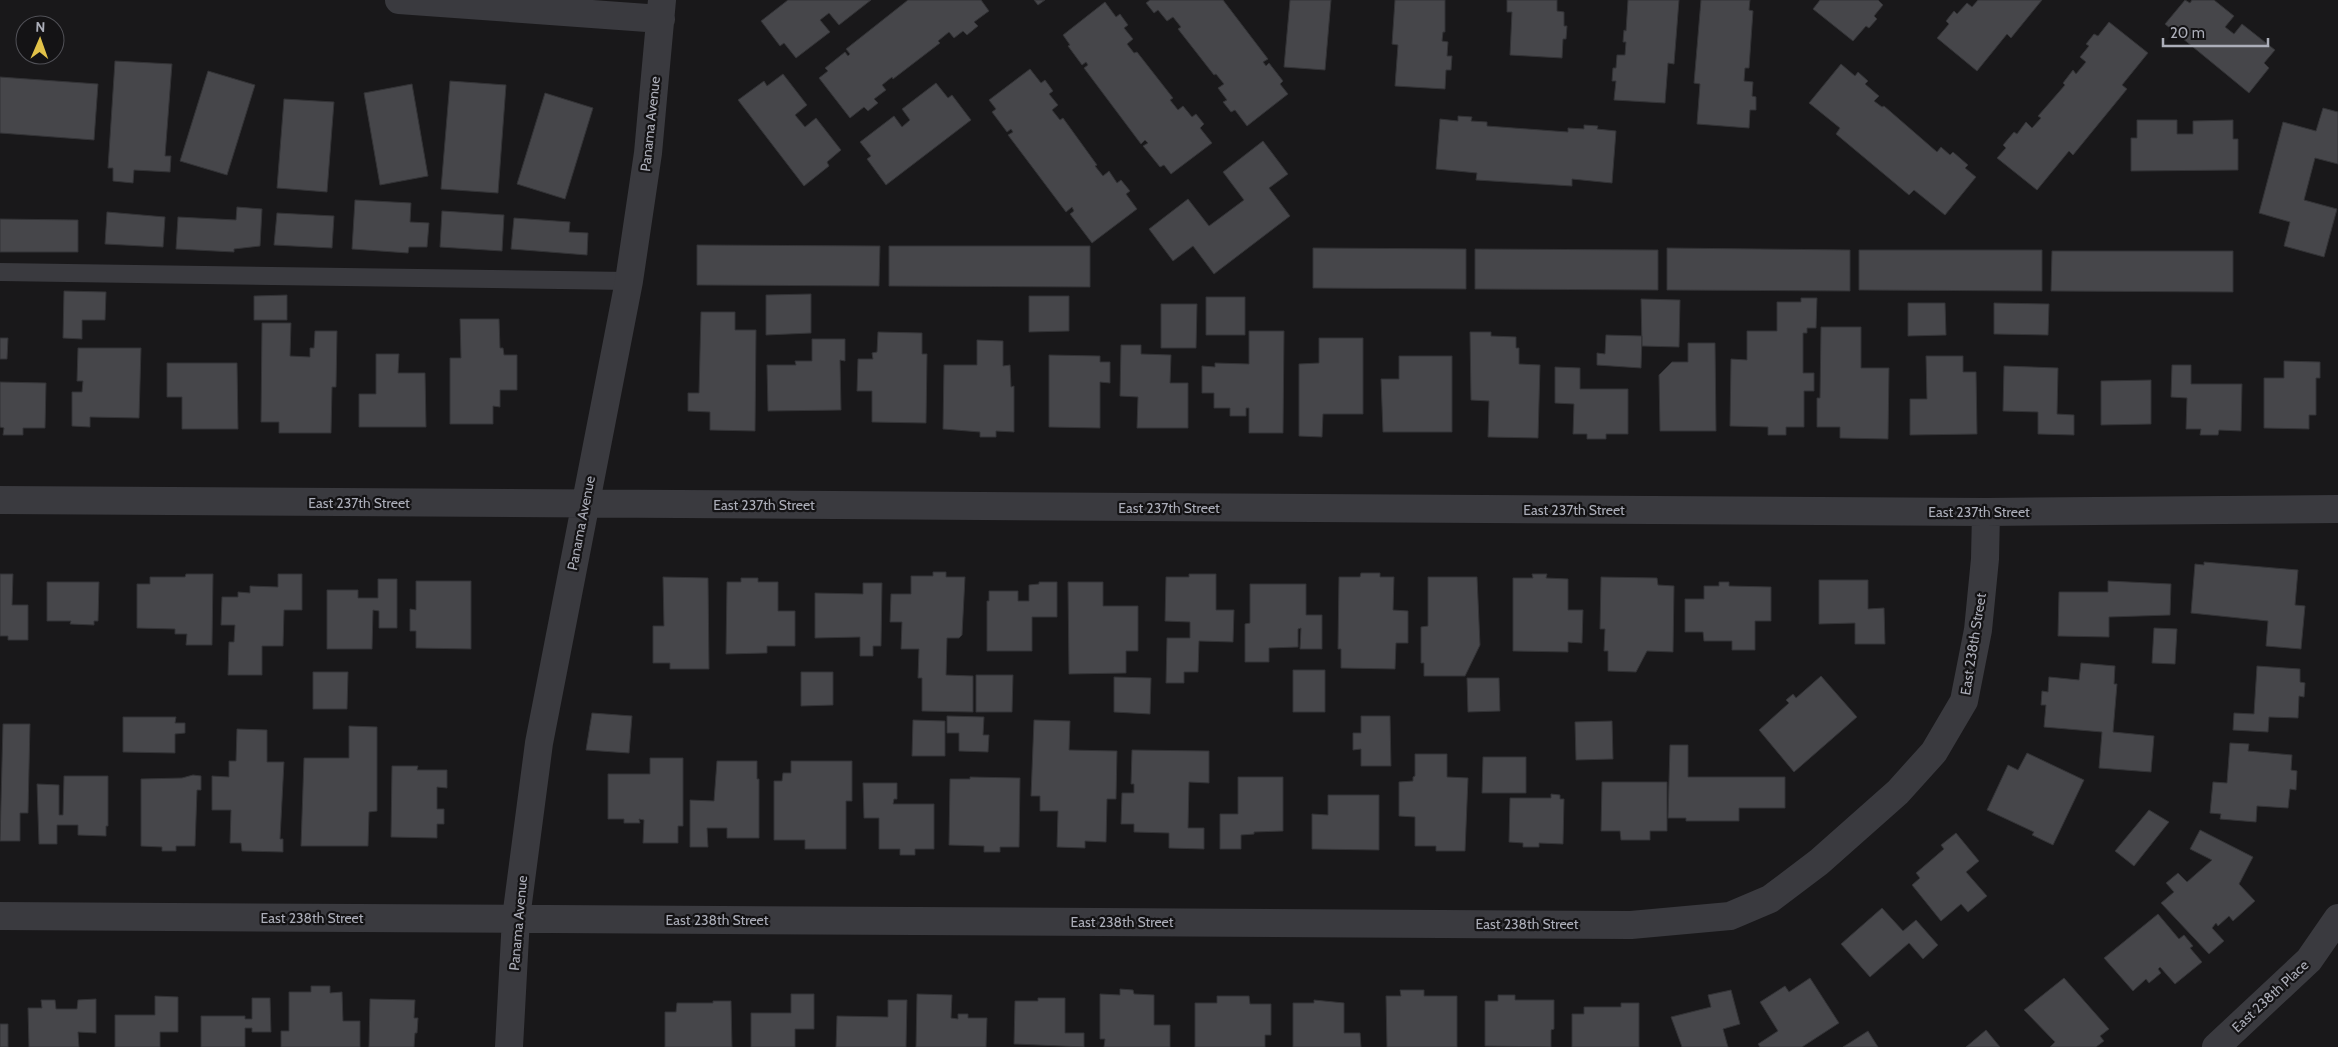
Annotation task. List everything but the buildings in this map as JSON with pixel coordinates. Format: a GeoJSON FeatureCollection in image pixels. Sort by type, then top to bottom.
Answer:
{"type":"FeatureCollection","features":[{"type":"Feature","properties":{"kind":"street"},"geometry":{"type":"LineString","coordinates":[[399,0],[662,10]]}},
{"type":"Feature","properties":{"kind":"street","name":"Panama Avenue"},"geometry":{"type":"LineString","coordinates":[[509,1047],[516,918],[540,743],[584,504],[629,281],[648,153],[662,10]]}},
{"type":"Feature","properties":{"kind":"street","name":"East 237th Street"},"geometry":{"type":"LineString","coordinates":[[0,500],[1986,512],[2338,509]]}},
{"type":"Feature","properties":{"kind":"street","name":"East 238th Street"},"geometry":{"type":"LineString","coordinates":[[0,916],[1631,925],[1730,916],[1770,900],[1819,862],[1898,792],[1934,752],[1964,701],[1978,630],[1985,559],[1986,512]]}},
{"type":"Feature","properties":{"kind":"street","name":"East 238th Place"},"geometry":{"type":"LineString","coordinates":[[2216,1047],[2310,960],[2338,918]]}},
{"type":"Feature","properties":{"kind":"lane"},"geometry":{"type":"LineString","coordinates":[[0,272],[629,281]]}}]}
